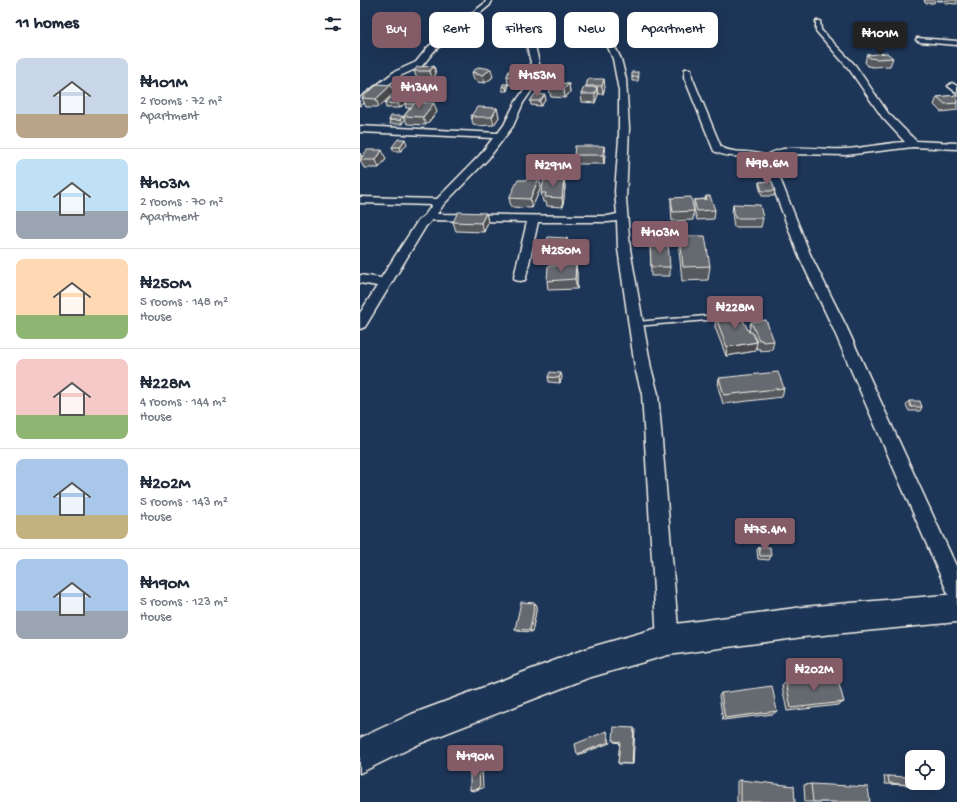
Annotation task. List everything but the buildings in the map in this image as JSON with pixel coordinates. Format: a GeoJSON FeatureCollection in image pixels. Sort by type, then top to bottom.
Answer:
{"type":"FeatureCollection","features":[{"type":"Feature","properties":{"kind":"main road"},"geometry":{"type":"LineString","coordinates":[[360,756],[412,730],[588,663],[668,640],[803,622],[957,608]]}},
{"type":"Feature","properties":{"kind":"street"},"geometry":{"type":"LineString","coordinates":[[360,102],[397,74],[419,64],[431,49],[475,15],[488,4],[489,0]]}},
{"type":"Feature","properties":{"kind":"street"},"geometry":{"type":"LineString","coordinates":[[818,22],[818,30],[852,67],[885,115],[913,144]]}},
{"type":"Feature","properties":{"kind":"street"},"geometry":{"type":"LineString","coordinates":[[920,40],[957,43]]}},
{"type":"Feature","properties":{"kind":"street"},"geometry":{"type":"LineString","coordinates":[[360,324],[421,224],[429,217],[440,202],[484,157],[508,126],[519,103],[532,84],[534,64],[531,48]]}},
{"type":"Feature","properties":{"kind":"street"},"geometry":{"type":"LineString","coordinates":[[612,48],[617,59],[625,134],[621,177],[624,249],[643,368],[650,394],[668,640]]}},
{"type":"Feature","properties":{"kind":"street"},"geometry":{"type":"LineString","coordinates":[[688,71],[688,77],[717,149],[721,152],[753,155],[765,160],[772,171],[804,254],[839,326],[957,591]]}},
{"type":"Feature","properties":{"kind":"street"},"geometry":{"type":"LineString","coordinates":[[360,129],[501,136]]}},
{"type":"Feature","properties":{"kind":"street"},"geometry":{"type":"LineString","coordinates":[[765,160],[778,153],[844,152],[890,145],[913,144],[957,146]]}},
{"type":"Feature","properties":{"kind":"street"},"geometry":{"type":"LineString","coordinates":[[360,200],[440,202]]}},
{"type":"Feature","properties":{"kind":"street"},"geometry":{"type":"LineString","coordinates":[[429,217],[608,219],[623,216]]}},
{"type":"Feature","properties":{"kind":"street"},"geometry":{"type":"LineString","coordinates":[[520,277],[533,219]]}},
{"type":"Feature","properties":{"kind":"street"},"geometry":{"type":"LineString","coordinates":[[360,279],[386,283]]}},
{"type":"Feature","properties":{"kind":"lane"},"geometry":{"type":"LineString","coordinates":[[636,324],[739,315]]}}]}
